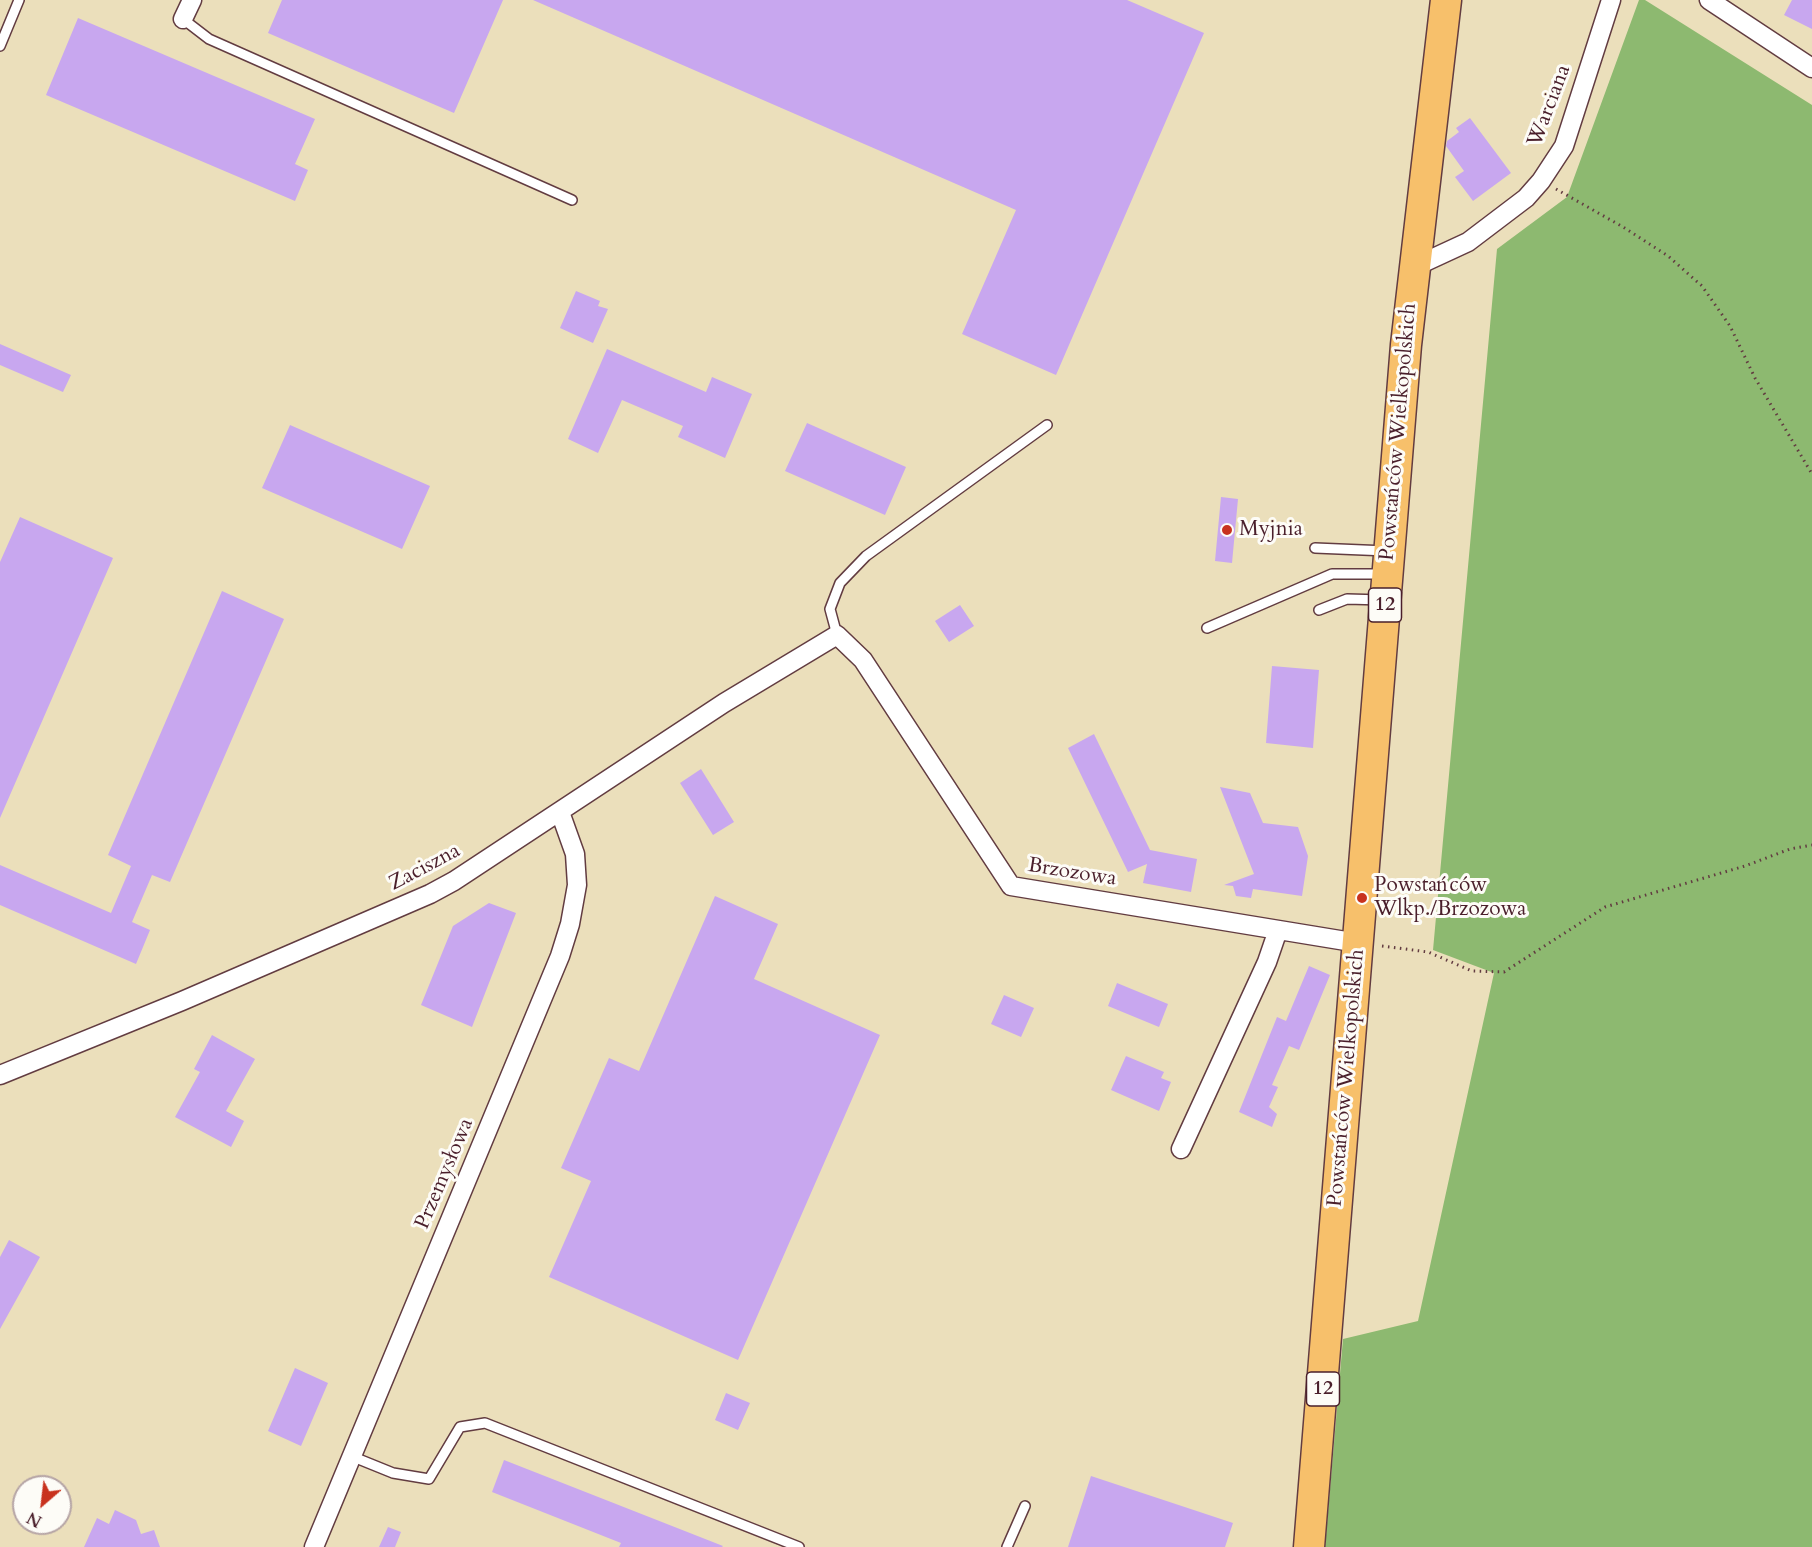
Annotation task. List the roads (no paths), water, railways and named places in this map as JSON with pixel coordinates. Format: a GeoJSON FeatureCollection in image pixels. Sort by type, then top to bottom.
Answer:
{"type":"FeatureCollection","features":[{"type":"Feature","properties":{"kind":"main road","name":"Powstańców Wielkopolskich"},"geometry":{"type":"LineString","coordinates":[[1309,1547],[1414,267],[1446,0]]}},
{"type":"Feature","properties":{"kind":"street"},"geometry":{"type":"LineString","coordinates":[[183,19],[192,0]]}},
{"type":"Feature","properties":{"kind":"street","name":"Warciana"},"geometry":{"type":"LineString","coordinates":[[1414,267],[1468,242],[1526,198],[1541,181],[1564,146],[1611,0]]}},
{"type":"Feature","properties":{"kind":"street"},"geometry":{"type":"LineString","coordinates":[[1709,0],[1812,68]]}},
{"type":"Feature","properties":{"kind":"street","name":"Zaciszna"},"geometry":{"type":"LineString","coordinates":[[0,1075],[430,894],[454,881],[724,704],[837,635]]}},
{"type":"Feature","properties":{"kind":"street","name":"Brzozowa"},"geometry":{"type":"LineString","coordinates":[[837,635],[863,660],[1011,886],[1358,943]]}},
{"type":"Feature","properties":{"kind":"street","name":"Przemysłowa"},"geometry":{"type":"LineString","coordinates":[[314,1547],[560,956],[570,924],[577,885],[575,854],[560,812]]}},
{"type":"Feature","properties":{"kind":"street"},"geometry":{"type":"LineString","coordinates":[[1181,1149],[1267,962],[1278,930]]}},
{"type":"Feature","properties":{"kind":"lane"},"geometry":{"type":"LineString","coordinates":[[0,46],[19,0]]}},
{"type":"Feature","properties":{"kind":"lane"},"geometry":{"type":"LineString","coordinates":[[183,19],[209,39],[573,201]]}},
{"type":"Feature","properties":{"kind":"lane"},"geometry":{"type":"LineString","coordinates":[[837,635],[830,609],[840,583],[866,556],[1047,425]]}},
{"type":"Feature","properties":{"kind":"lane"},"geometry":{"type":"LineString","coordinates":[[1315,548],[1387,575]]}},
{"type":"Feature","properties":{"kind":"lane"},"geometry":{"type":"LineString","coordinates":[[1207,628],[1332,574],[1387,575]]}},
{"type":"Feature","properties":{"kind":"lane"},"geometry":{"type":"LineString","coordinates":[[1318,610],[1347,599],[1387,575]]}},
{"type":"Feature","properties":{"kind":"lane"},"geometry":{"type":"LineString","coordinates":[[351,1456],[393,1473],[429,1479],[460,1427],[484,1424],[799,1547]]}},
{"type":"Feature","properties":{"kind":"lane"},"geometry":{"type":"LineString","coordinates":[[1007,1547],[1025,1506]]}},
{"type":"Feature","properties":{"kind":"place","name":"Myjnia"},"geometry":{"type":"Point","coordinates":[1227,530]}},
{"type":"Feature","properties":{"kind":"place","name":"Powstańców Wlkp./Brzozowa"},"geometry":{"type":"Point","coordinates":[1362,898]}}]}
